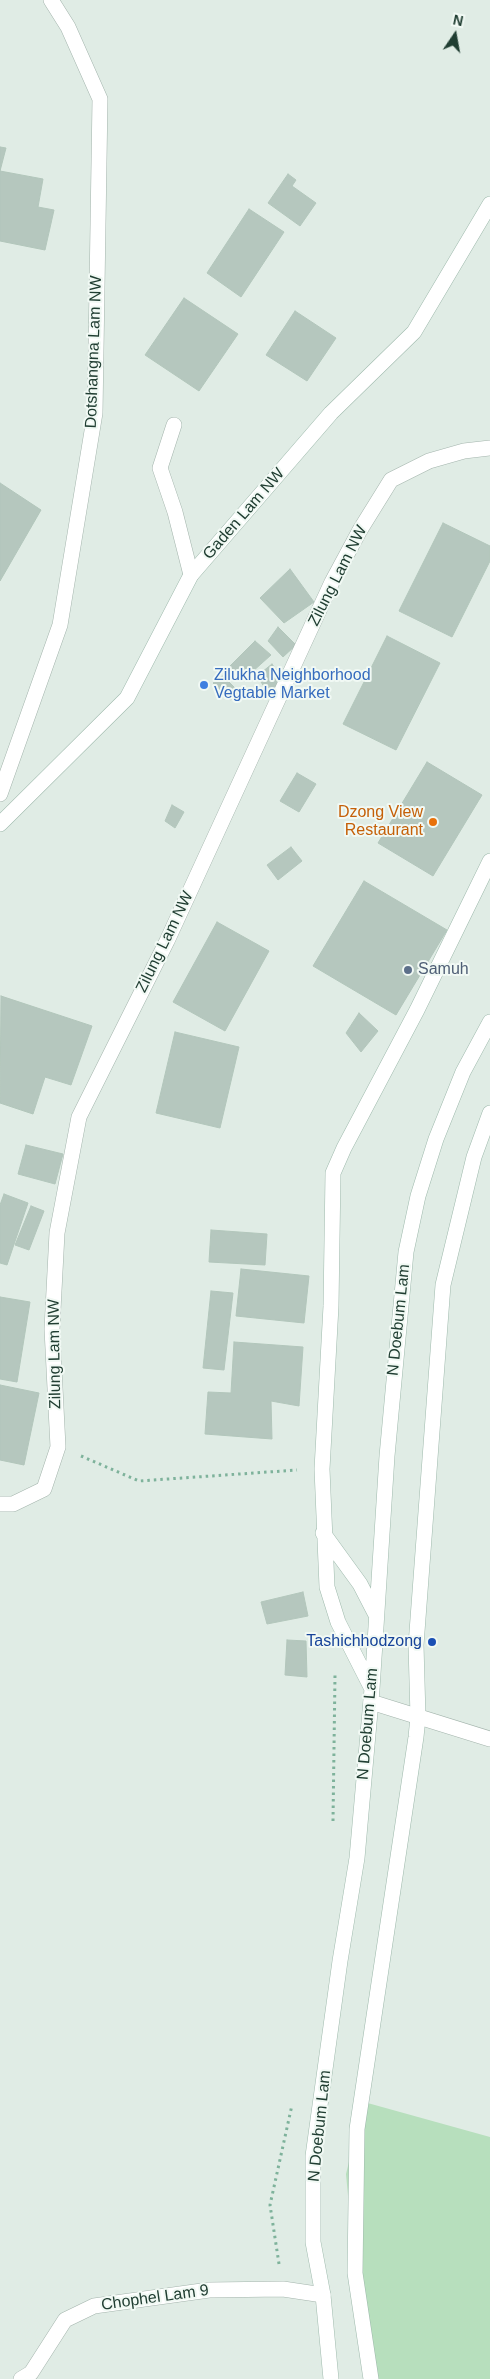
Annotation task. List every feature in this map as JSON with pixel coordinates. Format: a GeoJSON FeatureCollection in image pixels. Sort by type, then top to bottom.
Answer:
{"type":"FeatureCollection","features":[{"type":"Feature","properties":{"kind":"main road","name":"Dotshangna Lam NW"},"geometry":{"type":"LineString","coordinates":[[0,794],[60,625],[95,413],[100,99],[68,27],[51,0]]}},
{"type":"Feature","properties":{"kind":"main road","name":"Gaden Lam NW"},"geometry":{"type":"LineString","coordinates":[[0,824],[127,698],[192,575],[331,413],[414,332],[490,204]]}},
{"type":"Feature","properties":{"kind":"main road"},"geometry":{"type":"LineString","coordinates":[[174,425],[160,468],[175,512],[192,575]]}},
{"type":"Feature","properties":{"kind":"main road","name":"Zilung Lam NW"},"geometry":{"type":"LineString","coordinates":[[0,1504],[13,1504],[44,1489],[58,1447],[52,1329],[57,1233],[79,1117],[167,941],[332,582],[360,530],[391,480],[429,461],[464,451],[490,448]]}},
{"type":"Feature","properties":{"kind":"main road"},"geometry":{"type":"LineString","coordinates":[[490,861],[417,1010],[344,1148],[333,1173],[331,1306],[322,1469],[327,1587],[338,1622],[372,1696],[418,1717],[490,1739]]}},
{"type":"Feature","properties":{"kind":"main road","name":"N Doebum Lam"},"geometry":{"type":"LineString","coordinates":[[331,2379],[323,2295],[313,2242],[314,2156],[340,1961],[357,1858],[372,1696],[391,1406],[406,1252],[418,1196],[436,1139],[463,1072],[490,1022]]}},
{"type":"Feature","properties":{"kind":"main road"},"geometry":{"type":"LineString","coordinates":[[371,2379],[355,2273],[358,2129],[418,1717],[416,1645],[443,1285],[474,1157],[490,1113]]}},
{"type":"Feature","properties":{"kind":"main road"},"geometry":{"type":"LineString","coordinates":[[324,1533],[360,1584],[376,1614]]}},
{"type":"Feature","properties":{"kind":"main road","name":"Chophel Lam 9"},"geometry":{"type":"LineString","coordinates":[[21,2379],[31,2372],[65,2320],[94,2306],[209,2290],[283,2289],[323,2295]]}},
{"type":"Feature","properties":{"kind":"path"},"geometry":{"type":"LineString","coordinates":[[58,1447],[139,1481],[188,1479],[241,1472],[322,1469]]}},
{"type":"Feature","properties":{"kind":"path"},"geometry":{"type":"LineString","coordinates":[[333,1831],[335,1672]]}},
{"type":"Feature","properties":{"kind":"path"},"geometry":{"type":"LineString","coordinates":[[283,2289],[270,2205],[293,2102]]}},
{"type":"Feature","properties":{"kind":"green space"},"geometry":{"type":"Polygon","coordinates":[[[364,2102],[490,2137],[490,2379],[368,2379],[361,2335],[346,2174],[364,2102]]]}},
{"type":"Feature","properties":{"kind":"building"},"geometry":{"type":"Polygon","coordinates":[[[0,147],[6,148],[0,171],[0,147]]]}},
{"type":"Feature","properties":{"kind":"building"},"geometry":{"type":"Polygon","coordinates":[[[0,171],[43,179],[38,207],[54,210],[45,250],[0,241],[0,171]]]}},
{"type":"Feature","properties":{"kind":"building"},"geometry":{"type":"Polygon","coordinates":[[[288,174],[296,180],[292,186],[316,203],[300,226],[268,203],[288,174]]]}},
{"type":"Feature","properties":{"kind":"building"},"geometry":{"type":"Polygon","coordinates":[[[249,209],[284,232],[241,297],[207,273],[249,209]]]}},
{"type":"Feature","properties":{"kind":"building"},"geometry":{"type":"Polygon","coordinates":[[[184,298],[238,334],[199,391],[145,355],[184,298]]]}},
{"type":"Feature","properties":{"kind":"building"},"geometry":{"type":"Polygon","coordinates":[[[295,311],[336,338],[307,381],[266,355],[295,311]]]}},
{"type":"Feature","properties":{"kind":"building"},"geometry":{"type":"Polygon","coordinates":[[[0,483],[41,510],[0,581],[0,483]]]}},
{"type":"Feature","properties":{"kind":"building"},"geometry":{"type":"Polygon","coordinates":[[[443,523],[490,546],[490,561],[452,637],[399,611],[443,523]]]}},
{"type":"Feature","properties":{"kind":"building"},"geometry":{"type":"Polygon","coordinates":[[[290,569],[314,602],[284,623],[260,598],[290,569]]]}},
{"type":"Feature","properties":{"kind":"building"},"geometry":{"type":"Polygon","coordinates":[[[278,627],[296,645],[283,657],[268,641],[278,627]]]}},
{"type":"Feature","properties":{"kind":"building"},"geometry":{"type":"Polygon","coordinates":[[[387,636],[440,663],[396,750],[343,724],[387,636]]]}},
{"type":"Feature","properties":{"kind":"building"},"geometry":{"type":"Polygon","coordinates":[[[255,641],[271,655],[242,681],[230,666],[255,641]]]}},
{"type":"Feature","properties":{"kind":"building"},"geometry":{"type":"Polygon","coordinates":[[[272,664],[284,681],[269,694],[257,676],[272,664]]]}},
{"type":"Feature","properties":{"kind":"building"},"geometry":{"type":"Polygon","coordinates":[[[223,676],[240,693],[230,700],[213,683],[223,676]]]}},
{"type":"Feature","properties":{"kind":"building"},"geometry":{"type":"Polygon","coordinates":[[[427,762],[482,795],[433,876],[378,843],[427,762]]]}},
{"type":"Feature","properties":{"kind":"building"},"geometry":{"type":"Polygon","coordinates":[[[297,773],[316,784],[299,812],[280,801],[297,773]]]}},
{"type":"Feature","properties":{"kind":"building"},"geometry":{"type":"Polygon","coordinates":[[[172,805],[184,812],[175,828],[165,821],[172,805]]]}},
{"type":"Feature","properties":{"kind":"building"},"geometry":{"type":"Polygon","coordinates":[[[291,847],[302,861],[278,880],[267,865],[291,847]]]}},
{"type":"Feature","properties":{"kind":"building"},"geometry":{"type":"Polygon","coordinates":[[[364,881],[447,930],[396,1015],[313,966],[364,881]]]}},
{"type":"Feature","properties":{"kind":"building"},"geometry":{"type":"Polygon","coordinates":[[[217,922],[269,951],[225,1031],[173,1002],[217,922]]]}},
{"type":"Feature","properties":{"kind":"building"},"geometry":{"type":"Polygon","coordinates":[[[1,996],[92,1026],[71,1085],[45,1077],[33,1114],[0,1103],[1,996]]]}},
{"type":"Feature","properties":{"kind":"building"},"geometry":{"type":"Polygon","coordinates":[[[359,1013],[378,1031],[361,1052],[346,1033],[359,1013]]]}},
{"type":"Feature","properties":{"kind":"building"},"geometry":{"type":"Polygon","coordinates":[[[175,1032],[239,1047],[220,1128],[156,1113],[175,1032]]]}},
{"type":"Feature","properties":{"kind":"building"},"geometry":{"type":"Polygon","coordinates":[[[26,1145],[63,1154],[55,1184],[18,1174],[26,1145]]]}},
{"type":"Feature","properties":{"kind":"building"},"geometry":{"type":"Polygon","coordinates":[[[4,1194],[28,1203],[7,1265],[0,1263],[0,1205],[4,1194]]]}},
{"type":"Feature","properties":{"kind":"building"},"geometry":{"type":"Polygon","coordinates":[[[31,1206],[44,1211],[29,1250],[15,1245],[31,1206]]]}},
{"type":"Feature","properties":{"kind":"building"},"geometry":{"type":"Polygon","coordinates":[[[211,1230],[267,1234],[265,1265],[209,1262],[211,1230]]]}},
{"type":"Feature","properties":{"kind":"building"},"geometry":{"type":"Polygon","coordinates":[[[241,1269],[309,1276],[304,1323],[236,1316],[241,1269]]]}},
{"type":"Feature","properties":{"kind":"building"},"geometry":{"type":"Polygon","coordinates":[[[211,1291],[233,1293],[224,1370],[203,1368],[211,1291]]]}},
{"type":"Feature","properties":{"kind":"building"},"geometry":{"type":"Polygon","coordinates":[[[0,1297],[30,1302],[17,1382],[0,1379],[0,1297]]]}},
{"type":"Feature","properties":{"kind":"building"},"geometry":{"type":"Polygon","coordinates":[[[234,1342],[303,1347],[299,1406],[271,1401],[272,1439],[205,1434],[208,1392],[231,1393],[234,1342]]]}},
{"type":"Feature","properties":{"kind":"building"},"geometry":{"type":"Polygon","coordinates":[[[0,1385],[39,1393],[24,1465],[0,1460],[0,1385]]]}},
{"type":"Feature","properties":{"kind":"building"},"geometry":{"type":"Polygon","coordinates":[[[303,1592],[308,1616],[267,1624],[261,1602],[303,1592]]]}},
{"type":"Feature","properties":{"kind":"building"},"geometry":{"type":"Polygon","coordinates":[[[287,1640],[306,1641],[307,1677],[285,1675],[287,1640]]]}},
{"type":"Feature","properties":{"kind":"place","name":"Zilukha Neighborhood Vegtable Market"},"geometry":{"type":"Point","coordinates":[204,685]}},
{"type":"Feature","properties":{"kind":"place","name":"Dzong View Restaurant"},"geometry":{"type":"Point","coordinates":[433,822]}},
{"type":"Feature","properties":{"kind":"place","name":"Samuh"},"geometry":{"type":"Point","coordinates":[408,970]}},
{"type":"Feature","properties":{"kind":"place","name":"Tashichhodzong"},"geometry":{"type":"Point","coordinates":[432,1642]}}]}
